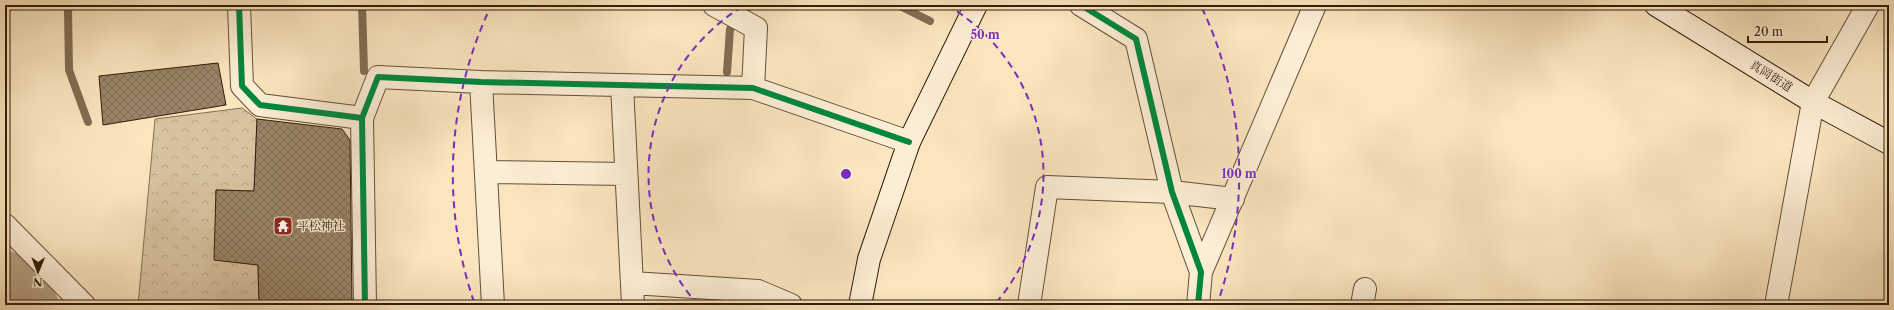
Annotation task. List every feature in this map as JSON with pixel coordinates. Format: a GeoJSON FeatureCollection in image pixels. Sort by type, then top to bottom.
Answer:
{"type":"FeatureCollection","features":[{"type":"Feature","properties":{"kind":"street"},"geometry":{"type":"LineString","coordinates":[[239,5],[242,86],[260,105],[362,118]]}},
{"type":"Feature","properties":{"kind":"street"},"geometry":{"type":"LineString","coordinates":[[714,5],[756,28],[753,88]]}},
{"type":"Feature","properties":{"kind":"street"},"geometry":{"type":"LineString","coordinates":[[860,305],[869,259],[909,142],[976,5]]}},
{"type":"Feature","properties":{"kind":"street"},"geometry":{"type":"LineString","coordinates":[[1081,5],[1136,39],[1172,192],[1201,272]]}},
{"type":"Feature","properties":{"kind":"street"},"geometry":{"type":"LineString","coordinates":[[1198,305],[1201,272],[1315,5]]}},
{"type":"Feature","properties":{"kind":"street","name":"真岡街道"},"geometry":{"type":"LineString","coordinates":[[1656,5],[1813,102],[1889,143]]}},
{"type":"Feature","properties":{"kind":"street"},"geometry":{"type":"LineString","coordinates":[[1776,305],[1813,102],[1868,5]]}},
{"type":"Feature","properties":{"kind":"street"},"geometry":{"type":"LineString","coordinates":[[365,305],[362,118],[378,77],[481,82],[753,88],[909,142]]}},
{"type":"Feature","properties":{"kind":"street"},"geometry":{"type":"LineString","coordinates":[[481,82],[493,305]]}},
{"type":"Feature","properties":{"kind":"street"},"geometry":{"type":"LineString","coordinates":[[622,85],[633,305]]}},
{"type":"Feature","properties":{"kind":"street"},"geometry":{"type":"LineString","coordinates":[[486,172],[626,174]]}},
{"type":"Feature","properties":{"kind":"street"},"geometry":{"type":"LineString","coordinates":[[1029,305],[1046,187],[1172,192],[1232,199]]}},
{"type":"Feature","properties":{"kind":"street"},"geometry":{"type":"LineString","coordinates":[[5,225],[84,305]]}},
{"type":"Feature","properties":{"kind":"street"},"geometry":{"type":"LineString","coordinates":[[632,283],[758,291],[791,305]]}},
{"type":"Feature","properties":{"kind":"green space"},"geometry":{"type":"Polygon","coordinates":[[[242,108],[257,119],[254,191],[216,190],[215,260],[258,265],[259,305],[138,305],[155,119],[242,108]]]}},
{"type":"Feature","properties":{"kind":"building"},"geometry":{"type":"Polygon","coordinates":[[[218,63],[226,105],[103,125],[99,76],[218,63]]]}},
{"type":"Feature","properties":{"kind":"building","name":"平松神社"},"geometry":{"type":"Polygon","coordinates":[[[257,119],[342,129],[350,140],[352,305],[259,305],[258,265],[214,260],[216,190],[254,191],[257,119]]]}},
{"type":"Feature","properties":{"kind":"waterway"},"geometry":{"type":"LineString","coordinates":[[70,5],[68,11],[69,70],[88,122]]}},
{"type":"Feature","properties":{"kind":"waterway"},"geometry":{"type":"LineString","coordinates":[[362,5],[364,71]]}},
{"type":"Feature","properties":{"kind":"waterway"},"geometry":{"type":"LineString","coordinates":[[727,72],[730,29],[750,5]]}},
{"type":"Feature","properties":{"kind":"waterway"},"geometry":{"type":"LineString","coordinates":[[898,5],[930,21]]}},
{"type":"Feature","properties":{"kind":"waterway"},"geometry":{"type":"LineString","coordinates":[[5,274],[35,305]]}},
{"type":"Feature","properties":{"kind":"cycle path"},"geometry":{"type":"LineString","coordinates":[[239,5],[242,86],[260,105],[362,118],[365,305]]}},
{"type":"Feature","properties":{"kind":"cycle path"},"geometry":{"type":"LineString","coordinates":[[1081,5],[1136,39],[1172,192],[1201,272],[1198,305]]}},
{"type":"Feature","properties":{"kind":"cycle path"},"geometry":{"type":"LineString","coordinates":[[362,118],[378,77],[481,82],[753,88],[909,142]]}},
{"type":"Feature","properties":{"kind":"place","name":"平松神社"},"geometry":{"type":"Point","coordinates":[283,226]}}]}
